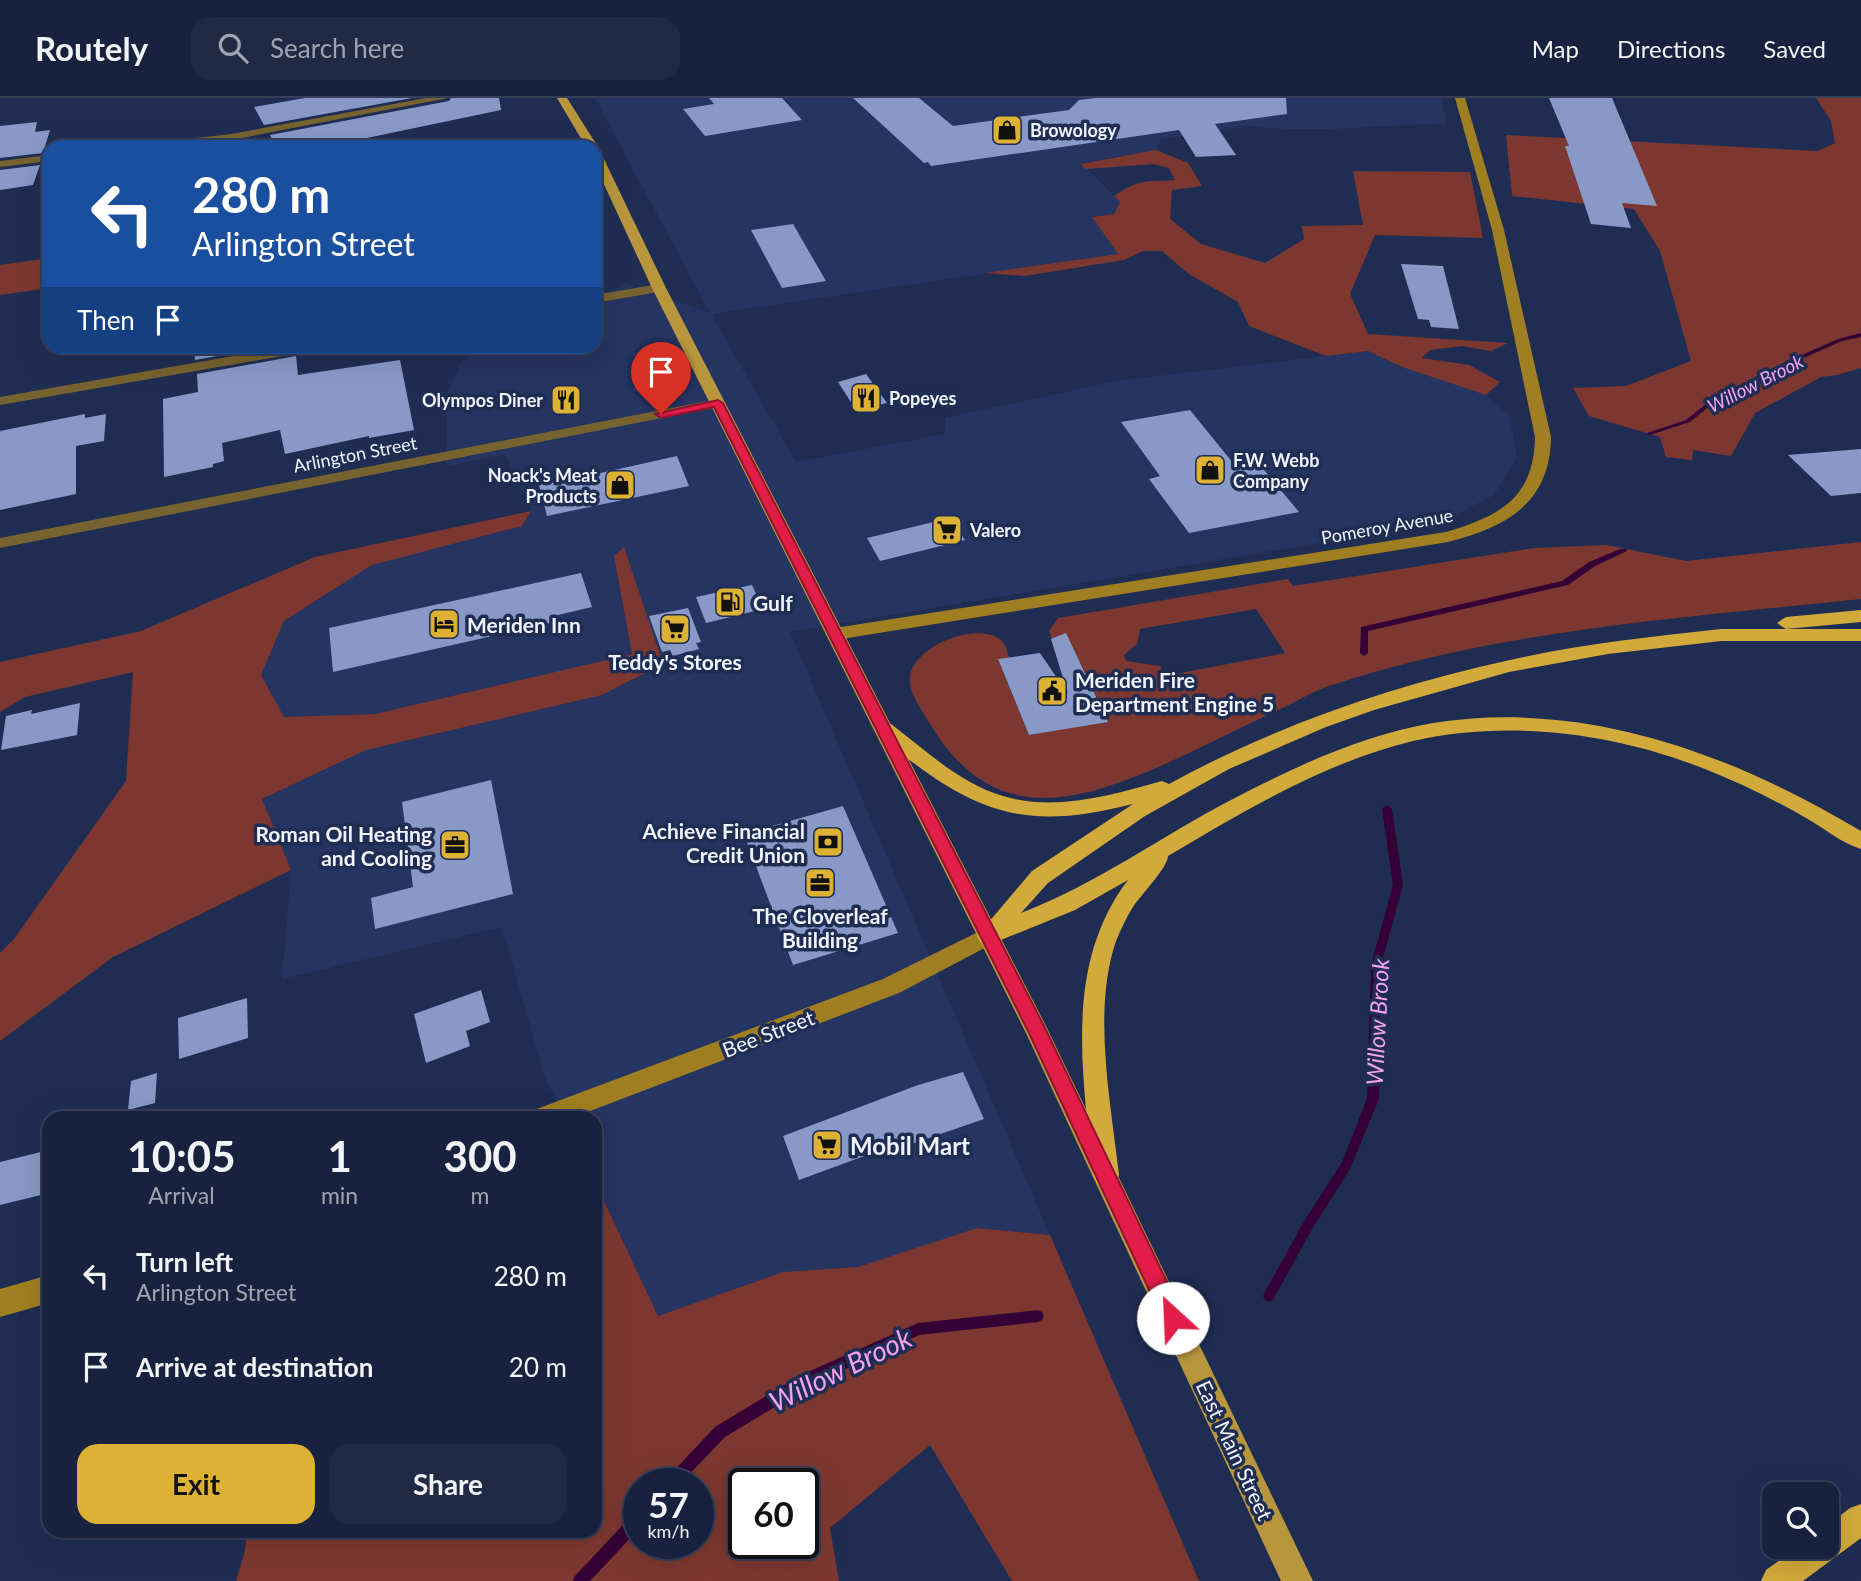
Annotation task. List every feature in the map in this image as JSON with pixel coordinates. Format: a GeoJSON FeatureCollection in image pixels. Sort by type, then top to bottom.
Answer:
{"type":"FeatureCollection","features":[{"type":"Feature","properties":{"kind":"highway"},"geometry":{"type":"LineString","coordinates":[[988,936],[1040,877],[1138,811],[1194,779],[1319,722],[1426,686],[1558,656],[1721,635],[1758,626],[1861,616]]}},
{"type":"Feature","properties":{"kind":"highway"},"geometry":{"type":"LineString","coordinates":[[1721,635],[1861,635]]}},
{"type":"Feature","properties":{"kind":"highway"},"geometry":{"type":"LineString","coordinates":[[988,936],[1068,904],[1273,788],[1360,750],[1434,730],[1507,724],[1556,726],[1602,733],[1692,757],[1780,794],[1861,841]]}},
{"type":"Feature","properties":{"kind":"highway"},"geometry":{"type":"LineString","coordinates":[[884,729],[969,790],[1018,808],[1047,810],[1083,807],[1194,779]]}},
{"type":"Feature","properties":{"kind":"highway"},"geometry":{"type":"LineString","coordinates":[[1106,1175],[1095,1033],[1101,955],[1111,928],[1128,898],[1141,878],[1172,844]]}},
{"type":"Feature","properties":{"kind":"highway"},"geometry":{"type":"LineString","coordinates":[[1839,1536],[1861,1520]]}},
{"type":"Feature","properties":{"kind":"highway"},"geometry":{"type":"LineString","coordinates":[[1777,1581],[1808,1559]]}},
{"type":"Feature","properties":{"kind":"main road"},"geometry":{"type":"LineString","coordinates":[[562,98],[588,140]]}},
{"type":"Feature","properties":{"kind":"main road","name":"Pomeroy Avenue"},"geometry":{"type":"LineString","coordinates":[[835,634],[1448,537],[1500,519],[1518,504],[1542,472],[1545,455],[1543,437],[1498,230],[1460,98]]}},
{"type":"Feature","properties":{"kind":"main road","name":"East Main Street"},"geometry":{"type":"LineString","coordinates":[[602,168],[659,288],[884,729],[1106,1175],[1297,1581]]}},
{"type":"Feature","properties":{"kind":"main road","name":"Bee Street"},"geometry":{"type":"LineString","coordinates":[[561,1111],[891,986],[988,936]]}},
{"type":"Feature","properties":{"kind":"main road"},"geometry":{"type":"LineString","coordinates":[[0,1303],[42,1291]]}},
{"type":"Feature","properties":{"kind":"street"},"geometry":{"type":"LineString","coordinates":[[199,140],[443,98]]}},
{"type":"Feature","properties":{"kind":"street"},"geometry":{"type":"LineString","coordinates":[[0,164],[42,159]]}},
{"type":"Feature","properties":{"kind":"street"},"geometry":{"type":"LineString","coordinates":[[602,298],[659,288]]}},
{"type":"Feature","properties":{"kind":"street"},"geometry":{"type":"LineString","coordinates":[[0,401],[271,354]]}},
{"type":"Feature","properties":{"kind":"street","name":"Arlington Street"},"geometry":{"type":"LineString","coordinates":[[0,543],[718,403]]}},
{"type":"Feature","properties":{"kind":"shaded area"},"geometry":{"type":"Polygon","coordinates":[[[595,98],[1441,98],[1446,123],[1333,129],[1245,126],[1161,139],[1156,150],[1081,163],[1120,202],[1114,215],[1093,217],[1118,254],[711,314],[796,462],[945,434],[945,418],[1116,381],[1368,351],[1402,367],[1486,395],[1509,415],[1517,457],[1494,495],[1453,516],[1366,535],[790,632],[1050,1235],[977,1228],[858,1267],[783,1272],[658,1316],[602,1197],[602,1111],[562,1111],[544,1075],[502,927],[282,979],[291,871],[262,799],[366,750],[602,695],[663,665],[614,557],[632,654],[375,714],[284,718],[261,675],[284,621],[372,565],[522,526],[531,511],[505,454],[447,466],[446,396],[461,361],[470,354],[602,354],[602,293],[615,290],[625,283],[710,313],[595,98]]]}},
{"type":"Feature","properties":{"kind":"shaded area"},"geometry":{"type":"Polygon","coordinates":[[[1816,98],[1861,98],[1861,368],[1821,377],[1755,413],[1731,456],[1693,450],[1692,460],[1666,457],[1660,437],[1589,416],[1573,388],[1626,386],[1691,361],[1660,251],[1634,209],[1512,196],[1506,135],[1818,151],[1835,143],[1831,121],[1816,98]]]}},
{"type":"Feature","properties":{"kind":"shaded area"},"geometry":{"type":"Polygon","coordinates":[[[1156,150],[1188,163],[1202,186],[1172,190],[1170,219],[1201,244],[1265,263],[1304,239],[1302,226],[1363,225],[1353,171],[1470,172],[1483,238],[1375,235],[1350,294],[1368,334],[1508,343],[1491,351],[1462,346],[1430,350],[1422,358],[1469,365],[1500,382],[1486,395],[1402,367],[1368,351],[1326,356],[1249,326],[1238,302],[1189,274],[1162,251],[1143,251],[1124,260],[1025,276],[985,273],[1118,254],[1092,217],[1114,214],[1120,202],[1114,196],[1131,186],[1144,182],[1175,180],[1169,168],[1154,164],[1086,169],[1080,164],[1156,150]]]}},
{"type":"Feature","properties":{"kind":"shaded area"},"geometry":{"type":"Polygon","coordinates":[[[42,259],[42,289],[0,295],[0,265],[42,259]]]}},
{"type":"Feature","properties":{"kind":"shaded area"},"geometry":{"type":"Polygon","coordinates":[[[531,511],[522,526],[372,565],[284,621],[261,675],[284,717],[375,714],[632,654],[614,556],[624,547],[663,664],[602,695],[366,750],[262,799],[291,870],[113,957],[0,1041],[0,953],[14,939],[126,781],[133,672],[25,697],[0,712],[0,662],[141,631],[315,557],[531,511]]]}},
{"type":"Feature","properties":{"kind":"shaded area"},"geometry":{"type":"Polygon","coordinates":[[[1861,542],[1861,599],[1594,628],[1528,638],[1397,666],[1318,690],[1150,771],[1077,795],[1050,798],[1025,796],[1002,790],[981,780],[944,744],[915,699],[910,682],[914,665],[922,655],[946,640],[974,633],[998,638],[1004,644],[1009,658],[998,660],[1029,735],[1108,721],[1073,648],[1056,650],[1049,631],[1058,618],[1288,579],[1293,586],[1534,548],[1606,545],[1686,561],[1861,542]],[[1256,609],[1140,629],[1137,644],[1124,655],[1126,661],[1160,666],[1165,676],[1285,653],[1256,609]]]}},
{"type":"Feature","properties":{"kind":"shaded area"},"geometry":{"type":"Polygon","coordinates":[[[602,1197],[658,1316],[783,1272],[858,1267],[977,1228],[1050,1235],[1199,1581],[1012,1581],[930,1445],[830,1528],[839,1581],[236,1581],[246,1538],[602,1538],[602,1197]]]}},
{"type":"Feature","properties":{"kind":"building"},"geometry":{"type":"Polygon","coordinates":[[[305,98],[412,98],[264,125],[254,107],[305,98]]]}},
{"type":"Feature","properties":{"kind":"building"},"geometry":{"type":"Polygon","coordinates":[[[451,98],[499,98],[501,110],[357,140],[272,140],[270,135],[449,101],[451,98]]]}},
{"type":"Feature","properties":{"kind":"building"},"geometry":{"type":"Polygon","coordinates":[[[709,98],[782,98],[802,120],[705,136],[683,109],[714,104],[709,98]]]}},
{"type":"Feature","properties":{"kind":"building"},"geometry":{"type":"Polygon","coordinates":[[[853,98],[919,98],[953,126],[1069,110],[1079,100],[1096,98],[1286,98],[1287,114],[1215,124],[1236,155],[1196,157],[1179,130],[931,166],[928,162],[924,163],[853,98]]]}},
{"type":"Feature","properties":{"kind":"building"},"geometry":{"type":"Polygon","coordinates":[[[1549,98],[1612,98],[1657,206],[1622,203],[1631,228],[1591,224],[1565,146],[1569,146],[1549,98]]]}},
{"type":"Feature","properties":{"kind":"building"},"geometry":{"type":"Polygon","coordinates":[[[37,122],[35,132],[50,130],[47,140],[42,140],[42,153],[0,158],[0,126],[37,122]]]}},
{"type":"Feature","properties":{"kind":"building"},"geometry":{"type":"Polygon","coordinates":[[[40,165],[33,185],[0,190],[0,170],[40,165]]]}},
{"type":"Feature","properties":{"kind":"building"},"geometry":{"type":"Polygon","coordinates":[[[793,224],[826,281],[782,288],[751,230],[793,224]]]}},
{"type":"Feature","properties":{"kind":"building"},"geometry":{"type":"Polygon","coordinates":[[[1401,264],[1443,266],[1459,329],[1431,327],[1429,320],[1418,319],[1401,264]]]}},
{"type":"Feature","properties":{"kind":"building"},"geometry":{"type":"Polygon","coordinates":[[[195,354],[228,354],[195,360],[195,354]]]}},
{"type":"Feature","properties":{"kind":"building"},"geometry":{"type":"Polygon","coordinates":[[[296,356],[298,375],[400,360],[414,430],[369,436],[285,454],[280,430],[222,443],[224,461],[213,464],[213,467],[164,477],[163,399],[198,392],[197,374],[296,356]]]}},
{"type":"Feature","properties":{"kind":"building","name":"Popeyes"},"geometry":{"type":"Polygon","coordinates":[[[866,374],[887,403],[856,410],[838,382],[866,374]]]}},
{"type":"Feature","properties":{"kind":"building","name":"F.W. Webb Company"},"geometry":{"type":"Polygon","coordinates":[[[1190,410],[1233,463],[1255,459],[1299,512],[1189,533],[1149,479],[1160,476],[1121,422],[1190,410]]]}},
{"type":"Feature","properties":{"kind":"building"},"geometry":{"type":"Polygon","coordinates":[[[85,414],[85,418],[106,414],[104,441],[76,446],[76,494],[0,510],[0,431],[85,414]]]}},
{"type":"Feature","properties":{"kind":"building"},"geometry":{"type":"Polygon","coordinates":[[[1861,449],[1861,493],[1831,496],[1788,455],[1861,449]]]}},
{"type":"Feature","properties":{"kind":"building","name":"Noack's Meat Products"},"geometry":{"type":"Polygon","coordinates":[[[677,456],[689,486],[547,516],[538,481],[581,470],[583,477],[677,456]]]}},
{"type":"Feature","properties":{"kind":"building"},"geometry":{"type":"Polygon","coordinates":[[[950,518],[965,540],[880,561],[867,538],[950,518]]]}},
{"type":"Feature","properties":{"kind":"building","name":"Meriden Inn"},"geometry":{"type":"Polygon","coordinates":[[[581,573],[592,607],[558,615],[559,621],[333,672],[329,628],[581,573]]]}},
{"type":"Feature","properties":{"kind":"building"},"geometry":{"type":"Polygon","coordinates":[[[752,585],[763,609],[706,623],[696,597],[752,585]]]}},
{"type":"Feature","properties":{"kind":"building","name":"Teddy's Stores"},"geometry":{"type":"Polygon","coordinates":[[[688,608],[701,642],[696,643],[699,649],[673,656],[670,650],[662,652],[649,616],[688,608]]]}},
{"type":"Feature","properties":{"kind":"building","name":"Meriden Fire Department Engine 5"},"geometry":{"type":"Polygon","coordinates":[[[1066,633],[1108,722],[1029,735],[998,659],[1040,653],[1068,694],[1051,639],[1066,633]]]}},
{"type":"Feature","properties":{"kind":"building"},"geometry":{"type":"Polygon","coordinates":[[[80,703],[77,735],[1,750],[6,716],[32,710],[31,714],[80,703]]]}},
{"type":"Feature","properties":{"kind":"building","name":"Roman Oil Heating and Cooling"},"geometry":{"type":"Polygon","coordinates":[[[491,780],[513,894],[375,929],[371,898],[413,887],[402,802],[491,780]]]}},
{"type":"Feature","properties":{"kind":"building","name":"The Cloverleaf Building"},"geometry":{"type":"Polygon","coordinates":[[[843,806],[898,933],[793,965],[744,834],[843,806]]]}},
{"type":"Feature","properties":{"kind":"building"},"geometry":{"type":"Polygon","coordinates":[[[481,990],[490,1022],[466,1031],[470,1046],[426,1063],[414,1014],[481,990]]]}},
{"type":"Feature","properties":{"kind":"building"},"geometry":{"type":"Polygon","coordinates":[[[247,998],[248,1038],[179,1059],[178,1018],[247,998]]]}},
{"type":"Feature","properties":{"kind":"building"},"geometry":{"type":"Polygon","coordinates":[[[963,1072],[984,1119],[880,1155],[878,1151],[799,1180],[783,1136],[918,1085],[963,1072]]]}},
{"type":"Feature","properties":{"kind":"building"},"geometry":{"type":"Polygon","coordinates":[[[157,1073],[155,1103],[128,1110],[131,1081],[157,1073]]]}},
{"type":"Feature","properties":{"kind":"building"},"geometry":{"type":"Polygon","coordinates":[[[42,1152],[42,1195],[0,1205],[0,1162],[42,1152]]]}},
{"type":"Feature","properties":{"kind":"waterway","name":"Willow Brook"},"geometry":{"type":"LineString","coordinates":[[1650,433],[1688,421],[1714,400],[1779,367],[1840,340],[1861,335]]}},
{"type":"Feature","properties":{"kind":"waterway","name":"Willow Brook"},"geometry":{"type":"LineString","coordinates":[[1364,653],[1364,629],[1565,583],[1592,564],[1623,551]]}},
{"type":"Feature","properties":{"kind":"waterway","name":"Willow Brook"},"geometry":{"type":"LineString","coordinates":[[1269,1296],[1307,1227],[1346,1165],[1373,1099],[1376,965],[1398,885],[1387,809]]}},
{"type":"Feature","properties":{"kind":"waterway","name":"Willow Brook"},"geometry":{"type":"LineString","coordinates":[[686,1468],[720,1432],[806,1380],[918,1329],[1038,1316]]}},
{"type":"Feature","properties":{"kind":"waterway","name":"Willow Brook"},"geometry":{"type":"LineString","coordinates":[[580,1581],[623,1535]]}},
{"type":"Feature","properties":{"kind":"place","name":"Browology"},"geometry":{"type":"Point","coordinates":[1007,130]}},
{"type":"Feature","properties":{"kind":"place","name":"Popeyes"},"geometry":{"type":"Point","coordinates":[866,398]}},
{"type":"Feature","properties":{"kind":"place","name":"Olympos Diner"},"geometry":{"type":"Point","coordinates":[566,400]}},
{"type":"Feature","properties":{"kind":"place","name":"F.W. Webb Company"},"geometry":{"type":"Point","coordinates":[1210,470]}},
{"type":"Feature","properties":{"kind":"place","name":"Noack's Meat Products"},"geometry":{"type":"Point","coordinates":[620,485]}},
{"type":"Feature","properties":{"kind":"place","name":"Valero"},"geometry":{"type":"Point","coordinates":[947,530]}},
{"type":"Feature","properties":{"kind":"place","name":"Gulf"},"geometry":{"type":"Point","coordinates":[730,602]}},
{"type":"Feature","properties":{"kind":"place","name":"Meriden Inn"},"geometry":{"type":"Point","coordinates":[444,624]}},
{"type":"Feature","properties":{"kind":"place","name":"Teddy's Stores"},"geometry":{"type":"Point","coordinates":[675,629]}},
{"type":"Feature","properties":{"kind":"place","name":"Meriden Fire Department Engine 5"},"geometry":{"type":"Point","coordinates":[1052,691]}},
{"type":"Feature","properties":{"kind":"place","name":"Achieve Financial Credit Union"},"geometry":{"type":"Point","coordinates":[828,842]}},
{"type":"Feature","properties":{"kind":"place","name":"Roman Oil Heating and Cooling"},"geometry":{"type":"Point","coordinates":[455,845]}},
{"type":"Feature","properties":{"kind":"place","name":"The Cloverleaf Building"},"geometry":{"type":"Point","coordinates":[820,883]}},
{"type":"Feature","properties":{"kind":"place","name":"Mobil Mart"},"geometry":{"type":"Point","coordinates":[827,1145]}},
{"type":"Feature","properties":{"kind":"route"},"geometry":{"type":"LineString","coordinates":[[661,414],[718,403],[1036,1029],[1173,1318]]}}]}
